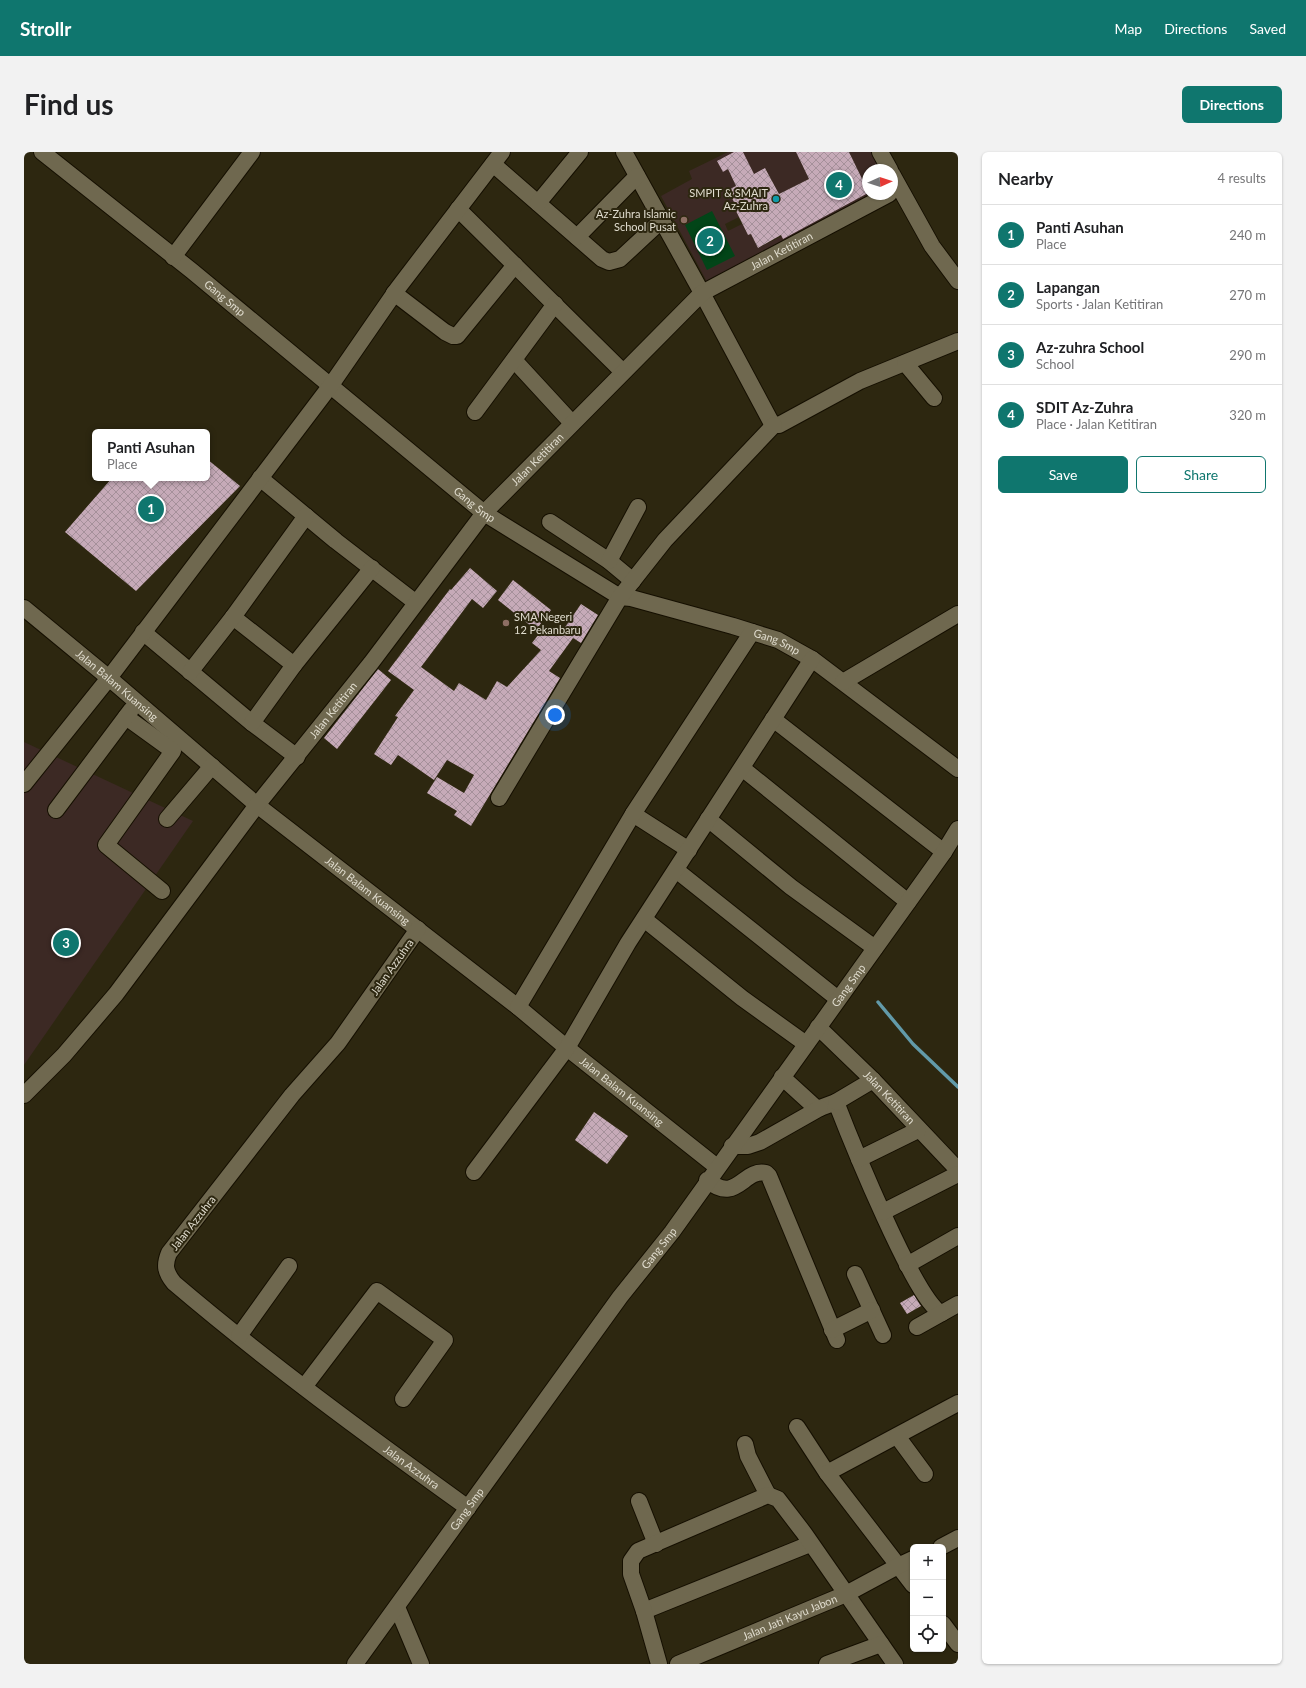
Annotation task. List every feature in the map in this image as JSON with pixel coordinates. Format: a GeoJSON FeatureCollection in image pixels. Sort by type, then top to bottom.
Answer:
{"type":"FeatureCollection","features":[{"type":"Feature","properties":{"kind":"street","name":"Gang Smp"},"geometry":{"type":"LineString","coordinates":[[42,152],[174,256],[484,513],[620,597],[631,598],[778,640],[812,659],[958,768]]}},
{"type":"Feature","properties":{"kind":"street"},"geometry":{"type":"LineString","coordinates":[[174,256],[252,152]]}},
{"type":"Feature","properties":{"kind":"street"},"geometry":{"type":"LineString","coordinates":[[538,203],[580,152]]}},
{"type":"Feature","properties":{"kind":"street"},"geometry":{"type":"LineString","coordinates":[[624,152],[774,425]]}},
{"type":"Feature","properties":{"kind":"street"},"geometry":{"type":"LineString","coordinates":[[880,152],[887,164]]}},
{"type":"Feature","properties":{"kind":"street"},"geometry":{"type":"LineString","coordinates":[[24,784],[109,678],[331,385],[394,293],[498,158],[538,203],[602,259],[612,262],[620,259],[662,220]]}},
{"type":"Feature","properties":{"kind":"street"},"geometry":{"type":"LineString","coordinates":[[577,237],[637,176]]}},
{"type":"Feature","properties":{"kind":"street"},"geometry":{"type":"LineString","coordinates":[[898,198],[958,281]]}},
{"type":"Feature","properties":{"kind":"street","name":"Jalan Ketitiran"},"geometry":{"type":"LineString","coordinates":[[24,1095],[64,1055],[116,994],[257,805],[371,663],[484,513],[702,293],[876,200]]}},
{"type":"Feature","properties":{"kind":"street"},"geometry":{"type":"LineString","coordinates":[[458,209],[623,372]]}},
{"type":"Feature","properties":{"kind":"street"},"geometry":{"type":"LineString","coordinates":[[394,293],[445,332],[453,336],[457,336],[515,265]]}},
{"type":"Feature","properties":{"kind":"street"},"geometry":{"type":"LineString","coordinates":[[475,412],[555,304]]}},
{"type":"Feature","properties":{"kind":"street"},"geometry":{"type":"LineString","coordinates":[[499,798],[620,597],[666,540],[774,425],[779,425],[860,381],[958,341]]}},
{"type":"Feature","properties":{"kind":"street"},"geometry":{"type":"LineString","coordinates":[[514,360],[572,423]]}},
{"type":"Feature","properties":{"kind":"street"},"geometry":{"type":"LineString","coordinates":[[905,363],[934,398]]}},
{"type":"Feature","properties":{"kind":"street"},"geometry":{"type":"LineString","coordinates":[[260,478],[416,602]]}},
{"type":"Feature","properties":{"kind":"street"},"geometry":{"type":"LineString","coordinates":[[609,560],[638,506]]}},
{"type":"Feature","properties":{"kind":"street"},"geometry":{"type":"LineString","coordinates":[[190,672],[233,617],[306,516]]}},
{"type":"Feature","properties":{"kind":"street"},"geometry":{"type":"LineString","coordinates":[[550,522],[609,560],[633,581]]}},
{"type":"Feature","properties":{"kind":"street"},"geometry":{"type":"LineString","coordinates":[[252,723],[294,666],[372,568]]}},
{"type":"Feature","properties":{"kind":"street","name":"Jalan Balam Kuansing"},"geometry":{"type":"LineString","coordinates":[[24,608],[109,678],[257,805],[518,1007],[567,1048],[717,1167]]}},
{"type":"Feature","properties":{"kind":"street"},"geometry":{"type":"LineString","coordinates":[[843,682],[958,614]]}},
{"type":"Feature","properties":{"kind":"street"},"geometry":{"type":"LineString","coordinates":[[233,617],[294,666]]}},
{"type":"Feature","properties":{"kind":"street"},"geometry":{"type":"LineString","coordinates":[[143,632],[252,723],[297,757]]}},
{"type":"Feature","properties":{"kind":"street"},"geometry":{"type":"LineString","coordinates":[[518,1007],[634,814],[752,632]]}},
{"type":"Feature","properties":{"kind":"street"},"geometry":{"type":"LineString","coordinates":[[474,1172],[567,1048],[628,943],[812,659]]}},
{"type":"Feature","properties":{"kind":"street"},"geometry":{"type":"LineString","coordinates":[[56,810],[137,702]]}},
{"type":"Feature","properties":{"kind":"street"},"geometry":{"type":"LineString","coordinates":[[126,717],[173,751],[106,845],[162,890]]}},
{"type":"Feature","properties":{"kind":"street"},"geometry":{"type":"LineString","coordinates":[[773,720],[944,852]]}},
{"type":"Feature","properties":{"kind":"street"},"geometry":{"type":"LineString","coordinates":[[168,819],[212,766]]}},
{"type":"Feature","properties":{"kind":"street"},"geometry":{"type":"LineString","coordinates":[[742,768],[908,902]]}},
{"type":"Feature","properties":{"kind":"street"},"geometry":{"type":"LineString","coordinates":[[634,814],[689,850]]}},
{"type":"Feature","properties":{"kind":"street"},"geometry":{"type":"LineString","coordinates":[[708,819],[791,887],[875,948]]}},
{"type":"Feature","properties":{"kind":"street","name":"Gang Smp"},"geometry":{"type":"LineString","coordinates":[[355,1664],[620,1298],[672,1232],[707,1180],[944,852],[958,829]]}},
{"type":"Feature","properties":{"kind":"street"},"geometry":{"type":"LineString","coordinates":[[676,870],[838,999]]}},
{"type":"Feature","properties":{"kind":"street"},"geometry":{"type":"LineString","coordinates":[[644,919],[742,998],[806,1044]]}},
{"type":"Feature","properties":{"kind":"street","name":"Jalan Azzuhra"},"geometry":{"type":"LineString","coordinates":[[418,929],[338,1043],[292,1095],[170,1253],[165,1266],[169,1277],[174,1283],[239,1336],[354,1426],[468,1508]]}},
{"type":"Feature","properties":{"kind":"street","name":"Jalan Ketitiran"},"geometry":{"type":"LineString","coordinates":[[818,1027],[872,1080],[918,1130],[958,1170]]}},
{"type":"Feature","properties":{"kind":"street"},"geometry":{"type":"LineString","coordinates":[[782,1077],[813,1106],[820,1108]]}},
{"type":"Feature","properties":{"kind":"street"},"geometry":{"type":"LineString","coordinates":[[732,1146],[748,1146],[760,1142],[820,1108],[836,1102],[872,1080]]}},
{"type":"Feature","properties":{"kind":"street"},"geometry":{"type":"LineString","coordinates":[[836,1102],[859,1159],[907,1265],[935,1310],[942,1313]]}},
{"type":"Feature","properties":{"kind":"street"},"geometry":{"type":"LineString","coordinates":[[859,1159],[918,1130]]}},
{"type":"Feature","properties":{"kind":"street"},"geometry":{"type":"LineString","coordinates":[[707,1180],[723,1190],[730,1188],[757,1173],[766,1173],[769,1176],[835,1335],[872,1310]]}},
{"type":"Feature","properties":{"kind":"street"},"geometry":{"type":"LineString","coordinates":[[883,1212],[958,1174]]}},
{"type":"Feature","properties":{"kind":"street"},"geometry":{"type":"LineString","coordinates":[[907,1265],[958,1236]]}},
{"type":"Feature","properties":{"kind":"street"},"geometry":{"type":"LineString","coordinates":[[239,1336],[289,1266]]}},
{"type":"Feature","properties":{"kind":"street"},"geometry":{"type":"LineString","coordinates":[[855,1274],[883,1335]]}},
{"type":"Feature","properties":{"kind":"street"},"geometry":{"type":"LineString","coordinates":[[304,1387],[378,1291],[445,1340],[403,1399]]}},
{"type":"Feature","properties":{"kind":"street"},"geometry":{"type":"LineString","coordinates":[[917,1327],[958,1304]]}},
{"type":"Feature","properties":{"kind":"street"},"geometry":{"type":"LineString","coordinates":[[828,1473],[958,1403]]}},
{"type":"Feature","properties":{"kind":"street"},"geometry":{"type":"LineString","coordinates":[[797,1427],[828,1473],[906,1562],[911,1580]]}},
{"type":"Feature","properties":{"kind":"street"},"geometry":{"type":"LineString","coordinates":[[897,1436],[925,1474]]}},
{"type":"Feature","properties":{"kind":"street"},"geometry":{"type":"LineString","coordinates":[[745,1444],[748,1456],[768,1495],[778,1499],[894,1664]]}},
{"type":"Feature","properties":{"kind":"street"},"geometry":{"type":"LineString","coordinates":[[659,1664],[644,1611],[631,1574],[631,1561],[638,1551],[768,1495]]}},
{"type":"Feature","properties":{"kind":"street"},"geometry":{"type":"LineString","coordinates":[[639,1501],[656,1544]]}},
{"type":"Feature","properties":{"kind":"street"},"geometry":{"type":"LineString","coordinates":[[946,1544],[958,1538]]}},
{"type":"Feature","properties":{"kind":"street"},"geometry":{"type":"LineString","coordinates":[[644,1611],[810,1544]]}},
{"type":"Feature","properties":{"kind":"street","name":"Jalan Jati Kayu Jabon"},"geometry":{"type":"LineString","coordinates":[[678,1664],[846,1594],[906,1562]]}},
{"type":"Feature","properties":{"kind":"street"},"geometry":{"type":"LineString","coordinates":[[397,1607],[422,1664]]}},
{"type":"Feature","properties":{"kind":"street"},"geometry":{"type":"LineString","coordinates":[[946,1628],[958,1644]]}},
{"type":"Feature","properties":{"kind":"street"},"geometry":{"type":"LineString","coordinates":[[827,1664],[880,1644]]}},
{"type":"Feature","properties":{"kind":"shaded area","name":"Az-Zuhra Islamic School Pusat"},"geometry":{"type":"Polygon","coordinates":[[[728,152],[734,152],[728,169],[736,186],[728,190],[735,204],[733,205],[739,217],[725,224],[728,231],[742,224],[748,235],[751,234],[758,248],[862,196],[862,200],[707,282],[661,196],[692,179],[689,171],[728,152]]]}},
{"type":"Feature","properties":{"kind":"shaded area"},"geometry":{"type":"Polygon","coordinates":[[[743,152],[796,152],[809,179],[779,194],[766,169],[754,174],[743,152]]]}},
{"type":"Feature","properties":{"kind":"shaded area"},"geometry":{"type":"Polygon","coordinates":[[[849,152],[874,152],[881,164],[862,164],[862,179],[849,152]]]}},
{"type":"Feature","properties":{"kind":"shaded area"},"geometry":{"type":"Polygon","coordinates":[[[24,742],[193,821],[24,1065],[24,742]]]}},
{"type":"Feature","properties":{"kind":"green space"},"geometry":{"type":"Polygon","coordinates":[[[712,211],[735,256],[707,270],[685,225],[712,211]]]}},
{"type":"Feature","properties":{"kind":"building","name":"SMPIT & SMAIT Az-Zuhra"},"geometry":{"type":"Polygon","coordinates":[[[734,152],[743,152],[754,174],[765,168],[779,194],[809,179],[796,152],[849,152],[862,179],[862,196],[783,239],[781,235],[758,248],[751,234],[748,235],[733,205],[735,204],[728,190],[736,186],[728,169],[723,172],[717,161],[734,152]]]}},
{"type":"Feature","properties":{"kind":"building"},"geometry":{"type":"Polygon","coordinates":[[[210,461],[240,486],[136,591],[65,532],[109,481],[210,481],[210,461]]]}},
{"type":"Feature","properties":{"kind":"building"},"geometry":{"type":"Polygon","coordinates":[[[470,568],[497,591],[483,608],[472,599],[421,667],[454,691],[459,683],[486,700],[497,681],[507,687],[541,650],[532,643],[545,626],[559,636],[581,604],[598,615],[581,643],[573,638],[549,671],[560,678],[471,826],[454,815],[457,811],[427,793],[437,777],[464,793],[474,775],[447,760],[434,780],[398,755],[391,765],[374,754],[398,717],[395,716],[414,690],[388,671],[450,589],[451,590],[470,568]]]}},
{"type":"Feature","properties":{"kind":"building"},"geometry":{"type":"Polygon","coordinates":[[[513,580],[551,610],[536,630],[498,600],[513,580]]]}},
{"type":"Feature","properties":{"kind":"building"},"geometry":{"type":"Polygon","coordinates":[[[378,669],[391,680],[337,749],[324,738],[378,669]]]}},
{"type":"Feature","properties":{"kind":"building"},"geometry":{"type":"Polygon","coordinates":[[[594,1112],[628,1136],[607,1164],[575,1140],[594,1112]]]}},
{"type":"Feature","properties":{"kind":"building"},"geometry":{"type":"Polygon","coordinates":[[[914,1295],[921,1306],[907,1314],[900,1303],[914,1295]]]}},
{"type":"Feature","properties":{"kind":"waterway"},"geometry":{"type":"LineString","coordinates":[[878,1002],[913,1044],[958,1087]]}},
{"type":"Feature","properties":{"kind":"place","name":"SDIT Az-Zuhra"},"geometry":{"type":"Point","coordinates":[839,185]}},
{"type":"Feature","properties":{"kind":"place","name":"SMPIT & SMAIT Az-Zuhra"},"geometry":{"type":"Point","coordinates":[776,199]}},
{"type":"Feature","properties":{"kind":"place","name":"Az-Zuhra Islamic School Pusat"},"geometry":{"type":"Point","coordinates":[684,220]}},
{"type":"Feature","properties":{"kind":"place","name":"Lapangan"},"geometry":{"type":"Point","coordinates":[710,241]}},
{"type":"Feature","properties":{"kind":"place","name":"Panti Asuhan"},"geometry":{"type":"Point","coordinates":[151,509]}},
{"type":"Feature","properties":{"kind":"place","name":"SMA Negeri 12 Pekanbaru"},"geometry":{"type":"Point","coordinates":[506,623]}},
{"type":"Feature","properties":{"kind":"place","name":"Az-zuhra School"},"geometry":{"type":"Point","coordinates":[66,943]}}]}
